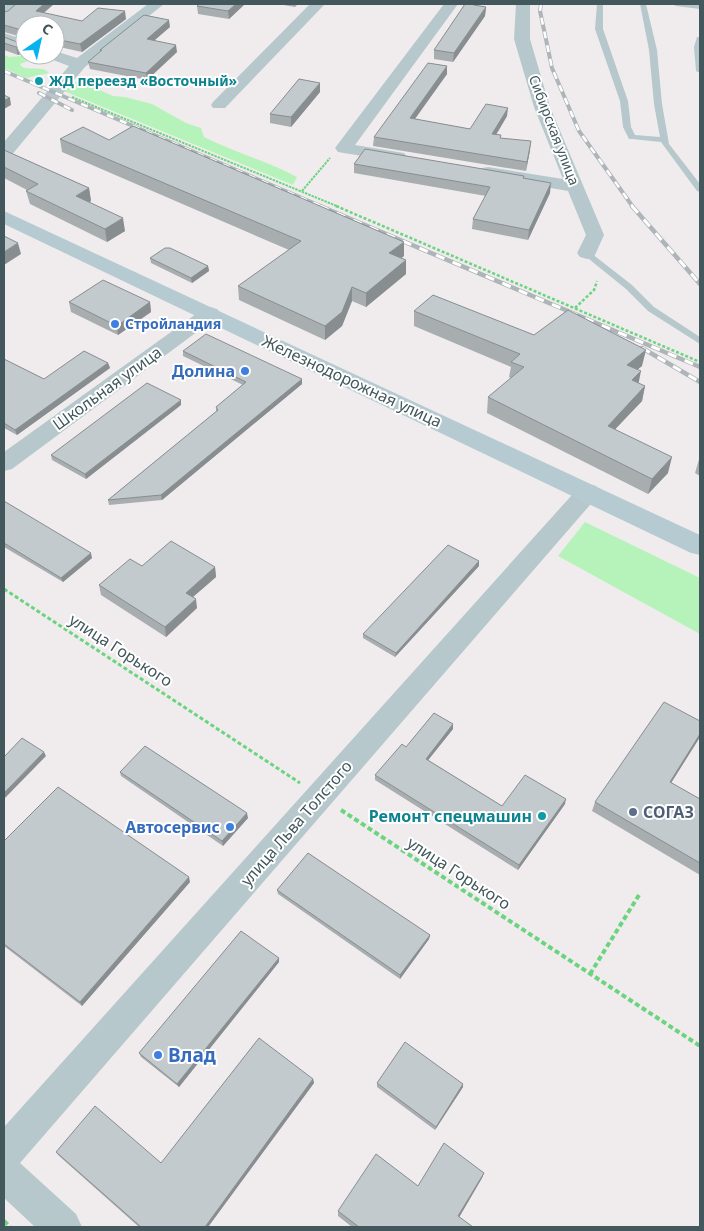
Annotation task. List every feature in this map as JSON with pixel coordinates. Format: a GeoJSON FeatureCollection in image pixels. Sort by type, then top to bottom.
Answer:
{"type":"FeatureCollection","features":[{"type":"Feature","properties":{"kind":"main road","name":"Железнодорожная улица"},"geometry":{"type":"LineString","coordinates":[[4,217],[700,546]]}},
{"type":"Feature","properties":{"kind":"street"},"geometry":{"type":"LineString","coordinates":[[4,14],[16,4]]}},
{"type":"Feature","properties":{"kind":"street"},"geometry":{"type":"LineString","coordinates":[[4,153],[79,64],[157,4]]}},
{"type":"Feature","properties":{"kind":"street"},"geometry":{"type":"LineString","coordinates":[[218,105],[318,4]]}},
{"type":"Feature","properties":{"kind":"street"},"geometry":{"type":"LineString","coordinates":[[412,159],[344,148],[451,4]]}},
{"type":"Feature","properties":{"kind":"street","name":"Сибирская улица"},"geometry":{"type":"LineString","coordinates":[[523,4],[522,39],[542,107],[595,235],[587,254]]}},
{"type":"Feature","properties":{"kind":"street"},"geometry":{"type":"LineString","coordinates":[[65,59],[79,64]]}},
{"type":"Feature","properties":{"kind":"street"},"geometry":{"type":"LineString","coordinates":[[470,169],[576,187]]}},
{"type":"Feature","properties":{"kind":"street","name":"Школьная улица"},"geometry":{"type":"LineString","coordinates":[[4,463],[210,313]]}},
{"type":"Feature","properties":{"kind":"street","name":"улица Льва Толстого"},"geometry":{"type":"LineString","coordinates":[[4,1154],[588,492]]}},
{"type":"Feature","properties":{"kind":"street"},"geometry":{"type":"LineString","coordinates":[[4,1173],[63,1227]]}},
{"type":"Feature","properties":{"kind":"lane"},"geometry":{"type":"LineString","coordinates":[[600,4],[599,29],[624,101],[626,127],[632,137],[664,140]]}},
{"type":"Feature","properties":{"kind":"lane"},"geometry":{"type":"LineString","coordinates":[[643,4],[653,50],[658,104],[665,144],[700,189]]}},
{"type":"Feature","properties":{"kind":"lane"},"geometry":{"type":"LineString","coordinates":[[676,4],[698,6]]}},
{"type":"Feature","properties":{"kind":"lane"},"geometry":{"type":"LineString","coordinates":[[700,39],[698,47],[700,71]]}},
{"type":"Feature","properties":{"kind":"lane"},"geometry":{"type":"LineString","coordinates":[[587,254],[651,309],[700,341]]}},
{"type":"Feature","properties":{"kind":"path"},"geometry":{"type":"LineString","coordinates":[[56,90],[302,191],[700,362]]}},
{"type":"Feature","properties":{"kind":"path"},"geometry":{"type":"LineString","coordinates":[[302,191],[317,173]]}},
{"type":"Feature","properties":{"kind":"path"},"geometry":{"type":"LineString","coordinates":[[575,308],[594,290],[603,266]]}},
{"type":"Feature","properties":{"kind":"path","name":"улица Горького"},"geometry":{"type":"LineString","coordinates":[[4,588],[700,1046]]}},
{"type":"Feature","properties":{"kind":"path"},"geometry":{"type":"LineString","coordinates":[[590,974],[639,895]]}},
{"type":"Feature","properties":{"kind":"path"},"geometry":{"type":"LineString","coordinates":[[4,1221],[10,1227]]}},
{"type":"Feature","properties":{"kind":"green space"},"geometry":{"type":"Polygon","coordinates":[[[4,55],[15,57],[15,65],[43,69],[49,73],[26,78],[4,68],[4,55]]]}},
{"type":"Feature","properties":{"kind":"green space"},"geometry":{"type":"Polygon","coordinates":[[[76,82],[91,86],[113,96],[152,104],[186,123],[201,128],[204,137],[297,177],[293,185],[64,91],[76,82]]]}},
{"type":"Feature","properties":{"kind":"green space"},"geometry":{"type":"Polygon","coordinates":[[[585,522],[700,578],[700,634],[558,556],[585,522]]]}},
{"type":"Feature","properties":{"kind":"building"},"geometry":{"type":"Polygon","coordinates":[[[16,4],[44,4],[36,11],[54,15],[15,15],[15,28],[4,25],[4,12],[16,4]]]}},
{"type":"Feature","properties":{"kind":"building"},"geometry":{"type":"Polygon","coordinates":[[[199,4],[236,4],[228,11],[197,6],[199,4]]]}},
{"type":"Feature","properties":{"kind":"building"},"geometry":{"type":"Polygon","coordinates":[[[465,4],[486,7],[454,53],[434,50],[465,4]]]}},
{"type":"Feature","properties":{"kind":"building"},"geometry":{"type":"Polygon","coordinates":[[[98,8],[125,11],[80,44],[65,41],[65,17],[82,21],[98,8]]]}},
{"type":"Feature","properties":{"kind":"building"},"geometry":{"type":"Polygon","coordinates":[[[144,15],[169,20],[147,39],[176,45],[146,73],[88,62],[102,50],[100,50],[144,15]]]}},
{"type":"Feature","properties":{"kind":"building"},"geometry":{"type":"Polygon","coordinates":[[[4,37],[15,41],[15,47],[4,43],[4,37]]]}},
{"type":"Feature","properties":{"kind":"building"},"geometry":{"type":"Polygon","coordinates":[[[428,63],[447,66],[410,118],[470,129],[486,104],[508,108],[492,134],[501,135],[500,138],[531,141],[527,162],[374,137],[428,63]]]}},
{"type":"Feature","properties":{"kind":"building"},"geometry":{"type":"Polygon","coordinates":[[[299,79],[320,83],[291,117],[270,114],[299,79]]]}},
{"type":"Feature","properties":{"kind":"building"},"geometry":{"type":"Polygon","coordinates":[[[133,126],[404,242],[389,253],[406,260],[366,293],[352,287],[342,312],[325,326],[238,286],[301,241],[60,139],[83,127],[109,140],[133,126]]]}},
{"type":"Feature","properties":{"kind":"building"},"geometry":{"type":"Polygon","coordinates":[[[365,149],[524,176],[523,178],[551,183],[529,230],[473,219],[490,187],[354,164],[365,149]]]}},
{"type":"Feature","properties":{"kind":"building"},"geometry":{"type":"Polygon","coordinates":[[[4,150],[89,188],[76,196],[123,218],[105,229],[26,191],[38,184],[4,167],[4,150]]]}},
{"type":"Feature","properties":{"kind":"building"},"geometry":{"type":"Polygon","coordinates":[[[4,236],[18,243],[4,252],[4,236]]]}},
{"type":"Feature","properties":{"kind":"building"},"geometry":{"type":"Polygon","coordinates":[[[165,248],[170,248],[208,266],[191,278],[150,258],[165,248]]]}},
{"type":"Feature","properties":{"kind":"building","name":"Стройландия"},"geometry":{"type":"Polygon","coordinates":[[[103,280],[150,302],[117,326],[69,302],[103,280]]]}},
{"type":"Feature","properties":{"kind":"building"},"geometry":{"type":"Polygon","coordinates":[[[433,295],[534,335],[568,310],[646,350],[627,365],[641,371],[632,380],[645,386],[608,426],[672,457],[652,479],[488,397],[524,367],[511,362],[520,354],[414,311],[433,295]]]}},
{"type":"Feature","properties":{"kind":"building"},"geometry":{"type":"Polygon","coordinates":[[[206,334],[302,379],[161,495],[108,500],[218,410],[216,407],[246,382],[183,351],[206,334]]]}},
{"type":"Feature","properties":{"kind":"building"},"geometry":{"type":"Polygon","coordinates":[[[84,351],[108,363],[15,430],[4,423],[4,359],[44,379],[84,351]]]}},
{"type":"Feature","properties":{"kind":"building"},"geometry":{"type":"Polygon","coordinates":[[[147,383],[181,400],[85,474],[51,455],[147,383]]]}},
{"type":"Feature","properties":{"kind":"building"},"geometry":{"type":"Polygon","coordinates":[[[4,501],[91,553],[61,578],[4,543],[4,501]]]}},
{"type":"Feature","properties":{"kind":"building"},"geometry":{"type":"Polygon","coordinates":[[[171,541],[215,567],[186,593],[196,599],[165,627],[99,585],[130,559],[142,566],[171,541]]]}},
{"type":"Feature","properties":{"kind":"building"},"geometry":{"type":"Polygon","coordinates":[[[448,545],[479,561],[396,653],[363,634],[448,545]]]}},
{"type":"Feature","properties":{"kind":"building"},"geometry":{"type":"Polygon","coordinates":[[[664,702],[700,721],[700,734],[670,782],[700,799],[700,863],[595,802],[664,702]]]}},
{"type":"Feature","properties":{"kind":"building"},"geometry":{"type":"Polygon","coordinates":[[[434,713],[453,724],[426,759],[502,806],[525,775],[566,799],[519,865],[375,775],[402,744],[406,747],[434,713]]]}},
{"type":"Feature","properties":{"kind":"building"},"geometry":{"type":"Polygon","coordinates":[[[22,738],[44,752],[4,793],[4,757],[22,738]]]}},
{"type":"Feature","properties":{"kind":"building"},"geometry":{"type":"Polygon","coordinates":[[[145,746],[247,813],[222,841],[120,772],[145,746]]]}},
{"type":"Feature","properties":{"kind":"building"},"geometry":{"type":"Polygon","coordinates":[[[58,787],[189,877],[80,1002],[4,944],[4,841],[58,787]]]}},
{"type":"Feature","properties":{"kind":"building"},"geometry":{"type":"Polygon","coordinates":[[[308,853],[430,935],[400,975],[277,890],[308,853]]]}},
{"type":"Feature","properties":{"kind":"building"},"geometry":{"type":"Polygon","coordinates":[[[241,931],[279,958],[177,1084],[139,1053],[241,931]]]}},
{"type":"Feature","properties":{"kind":"building"},"geometry":{"type":"Polygon","coordinates":[[[259,1038],[313,1079],[205,1227],[141,1227],[56,1152],[95,1106],[161,1163],[259,1038]]]}},
{"type":"Feature","properties":{"kind":"building"},"geometry":{"type":"Polygon","coordinates":[[[405,1042],[463,1084],[436,1127],[377,1083],[405,1042]]]}},
{"type":"Feature","properties":{"kind":"building"},"geometry":{"type":"Polygon","coordinates":[[[444,1143],[484,1173],[458,1216],[473,1227],[359,1227],[338,1211],[376,1154],[418,1186],[444,1143]]]}},
{"type":"Feature","properties":{"kind":"railway"},"geometry":{"type":"LineString","coordinates":[[541,4],[540,11],[552,68],[579,131],[633,207]]}},
{"type":"Feature","properties":{"kind":"railway"},"geometry":{"type":"LineString","coordinates":[[4,71],[323,207]]}},
{"type":"Feature","properties":{"kind":"railway"},"geometry":{"type":"LineString","coordinates":[[39,93],[72,110]]}},
{"type":"Feature","properties":{"kind":"railway"},"geometry":{"type":"LineString","coordinates":[[320,206],[700,367]]}},
{"type":"Feature","properties":{"kind":"railway"},"geometry":{"type":"LineString","coordinates":[[632,206],[700,284]]}},
{"type":"Feature","properties":{"kind":"railway"},"geometry":{"type":"LineString","coordinates":[[642,348],[700,382]]}},
{"type":"Feature","properties":{"kind":"place","name":"ЖД переезд «Восточный»"},"geometry":{"type":"Point","coordinates":[39,81]}},
{"type":"Feature","properties":{"kind":"place","name":"Стройландия"},"geometry":{"type":"Point","coordinates":[115,324]}},
{"type":"Feature","properties":{"kind":"place","name":"Долина"},"geometry":{"type":"Point","coordinates":[245,371]}},
{"type":"Feature","properties":{"kind":"place","name":"СОГАЗ"},"geometry":{"type":"Point","coordinates":[633,812]}},
{"type":"Feature","properties":{"kind":"place","name":"Ремонт спецмашин"},"geometry":{"type":"Point","coordinates":[542,816]}},
{"type":"Feature","properties":{"kind":"place","name":"Автосервис"},"geometry":{"type":"Point","coordinates":[230,827]}},
{"type":"Feature","properties":{"kind":"place","name":"Влад"},"geometry":{"type":"Point","coordinates":[158,1055]}}]}
